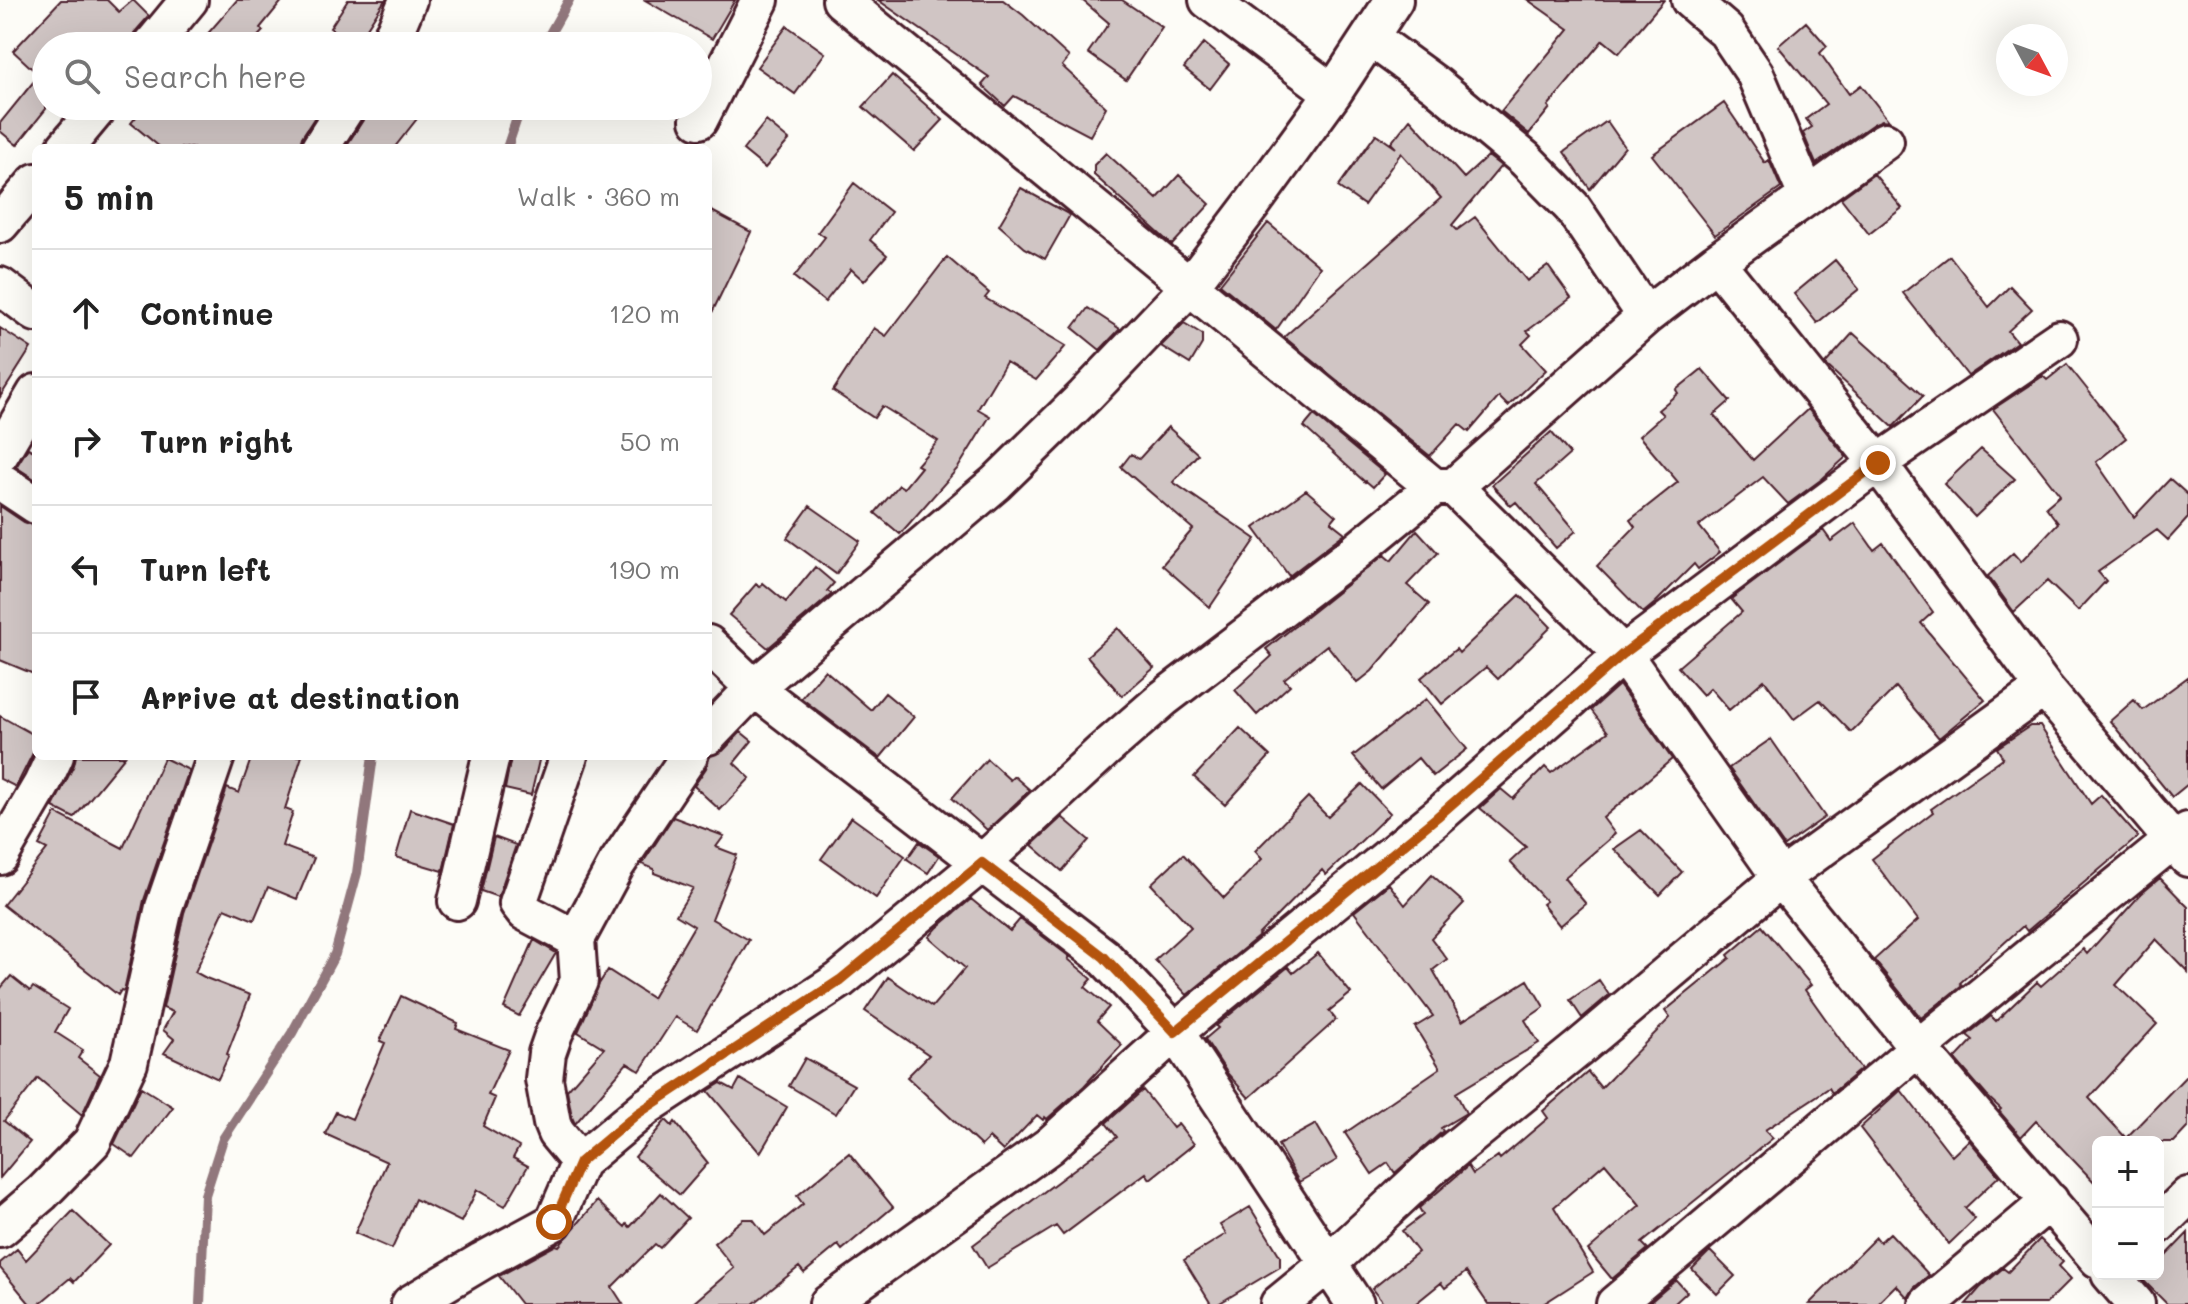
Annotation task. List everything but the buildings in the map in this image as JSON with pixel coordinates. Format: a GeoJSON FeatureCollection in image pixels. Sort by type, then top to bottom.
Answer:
{"type":"FeatureCollection","features":[{"type":"Feature","properties":{"kind":"street"},"geometry":{"type":"LineString","coordinates":[[163,32],[189,0]]}},
{"type":"Feature","properties":{"kind":"street"},"geometry":{"type":"LineString","coordinates":[[394,32],[408,0]]}},
{"type":"Feature","properties":{"kind":"street"},"geometry":{"type":"LineString","coordinates":[[712,94],[760,0]]}},
{"type":"Feature","properties":{"kind":"street"},"geometry":{"type":"LineString","coordinates":[[841,0],[1190,286],[1444,487],[1623,654],[1781,878],[1918,1048],[2092,1252]]}},
{"type":"Feature","properties":{"kind":"street"},"geometry":{"type":"LineString","coordinates":[[1208,0],[1333,93]]}},
{"type":"Feature","properties":{"kind":"street"},"geometry":{"type":"LineString","coordinates":[[712,732],[754,688],[996,483],[1190,286],[1333,93],[1394,0]]}},
{"type":"Feature","properties":{"kind":"street"},"geometry":{"type":"LineString","coordinates":[[1690,0],[1726,31],[1755,74],[1807,196]]}},
{"type":"Feature","properties":{"kind":"street"},"geometry":{"type":"LineString","coordinates":[[1370,37],[1436,85],[1544,178],[1572,207],[1646,316]]}},
{"type":"Feature","properties":{"kind":"street"},"geometry":{"type":"LineString","coordinates":[[68,144],[88,120]]}},
{"type":"Feature","properties":{"kind":"street"},"geometry":{"type":"LineString","coordinates":[[323,144],[338,120]]}},
{"type":"Feature","properties":{"kind":"street"},"geometry":{"type":"LineString","coordinates":[[410,1304],[554,1222],[580,1162],[647,1106],[840,980],[982,863],[1164,698],[1444,487],[1646,316],[1885,141]]}},
{"type":"Feature","properties":{"kind":"street"},"geometry":{"type":"LineString","coordinates":[[0,224],[32,187]]}},
{"type":"Feature","properties":{"kind":"street"},"geometry":{"type":"LineString","coordinates":[[1615,1304],[1918,1048],[2183,843],[2044,688],[1878,463],[1716,262]]}},
{"type":"Feature","properties":{"kind":"street"},"geometry":{"type":"LineString","coordinates":[[0,286],[32,310]]}},
{"type":"Feature","properties":{"kind":"street"},"geometry":{"type":"LineString","coordinates":[[828,1304],[1049,1146],[1175,1032],[1437,817],[1623,654],[1878,463],[2059,339]]}},
{"type":"Feature","properties":{"kind":"street"},"geometry":{"type":"LineString","coordinates":[[0,454],[32,400]]}},
{"type":"Feature","properties":{"kind":"street"},"geometry":{"type":"LineString","coordinates":[[0,481],[32,502]]}},
{"type":"Feature","properties":{"kind":"street"},"geometry":{"type":"LineString","coordinates":[[712,648],[754,688],[1104,957],[1175,1032],[1355,1304]]}},
{"type":"Feature","properties":{"kind":"street"},"geometry":{"type":"LineString","coordinates":[[1279,1304],[1328,1264],[1429,1170],[1781,878],[2044,688]]}},
{"type":"Feature","properties":{"kind":"street"},"geometry":{"type":"LineString","coordinates":[[0,856],[53,760]]}},
{"type":"Feature","properties":{"kind":"street"},"geometry":{"type":"LineString","coordinates":[[0,1229],[42,1193],[92,1142],[129,1063],[164,907],[215,760]]}},
{"type":"Feature","properties":{"kind":"street"},"geometry":{"type":"LineString","coordinates":[[457,901],[490,760]]}},
{"type":"Feature","properties":{"kind":"street"},"geometry":{"type":"LineString","coordinates":[[568,760],[518,903],[525,912],[576,939]]}},
{"type":"Feature","properties":{"kind":"street"},"geometry":{"type":"LineString","coordinates":[[580,1162],[556,1133],[544,1079],[550,1043],[579,981],[576,939],[616,865],[686,760]]}},
{"type":"Feature","properties":{"kind":"street"},"geometry":{"type":"LineString","coordinates":[[2164,1219],[2188,1196]]}},
{"type":"Feature","properties":{"kind":"street"},"geometry":{"type":"LineString","coordinates":[[1928,1304],[2050,1201]]}},
{"type":"Feature","properties":{"kind":"street"},"geometry":{"type":"LineString","coordinates":[[2115,1280],[2136,1304]]}},
{"type":"Feature","properties":{"kind":"waterway"},"geometry":{"type":"LineString","coordinates":[[551,32],[569,0]]}},
{"type":"Feature","properties":{"kind":"waterway"},"geometry":{"type":"LineString","coordinates":[[508,144],[516,120]]}},
{"type":"Feature","properties":{"kind":"waterway"},"geometry":{"type":"LineString","coordinates":[[200,1304],[205,1195],[223,1139],[292,1033],[335,954],[357,873],[372,760]]}},
{"type":"Feature","properties":{"kind":"route"},"geometry":{"type":"LineString","coordinates":[[554,1222],[580,1162],[637,1114],[840,980],[982,863],[1079,935],[1175,1032],[1437,817],[1623,654],[1878,463]]}}]}
